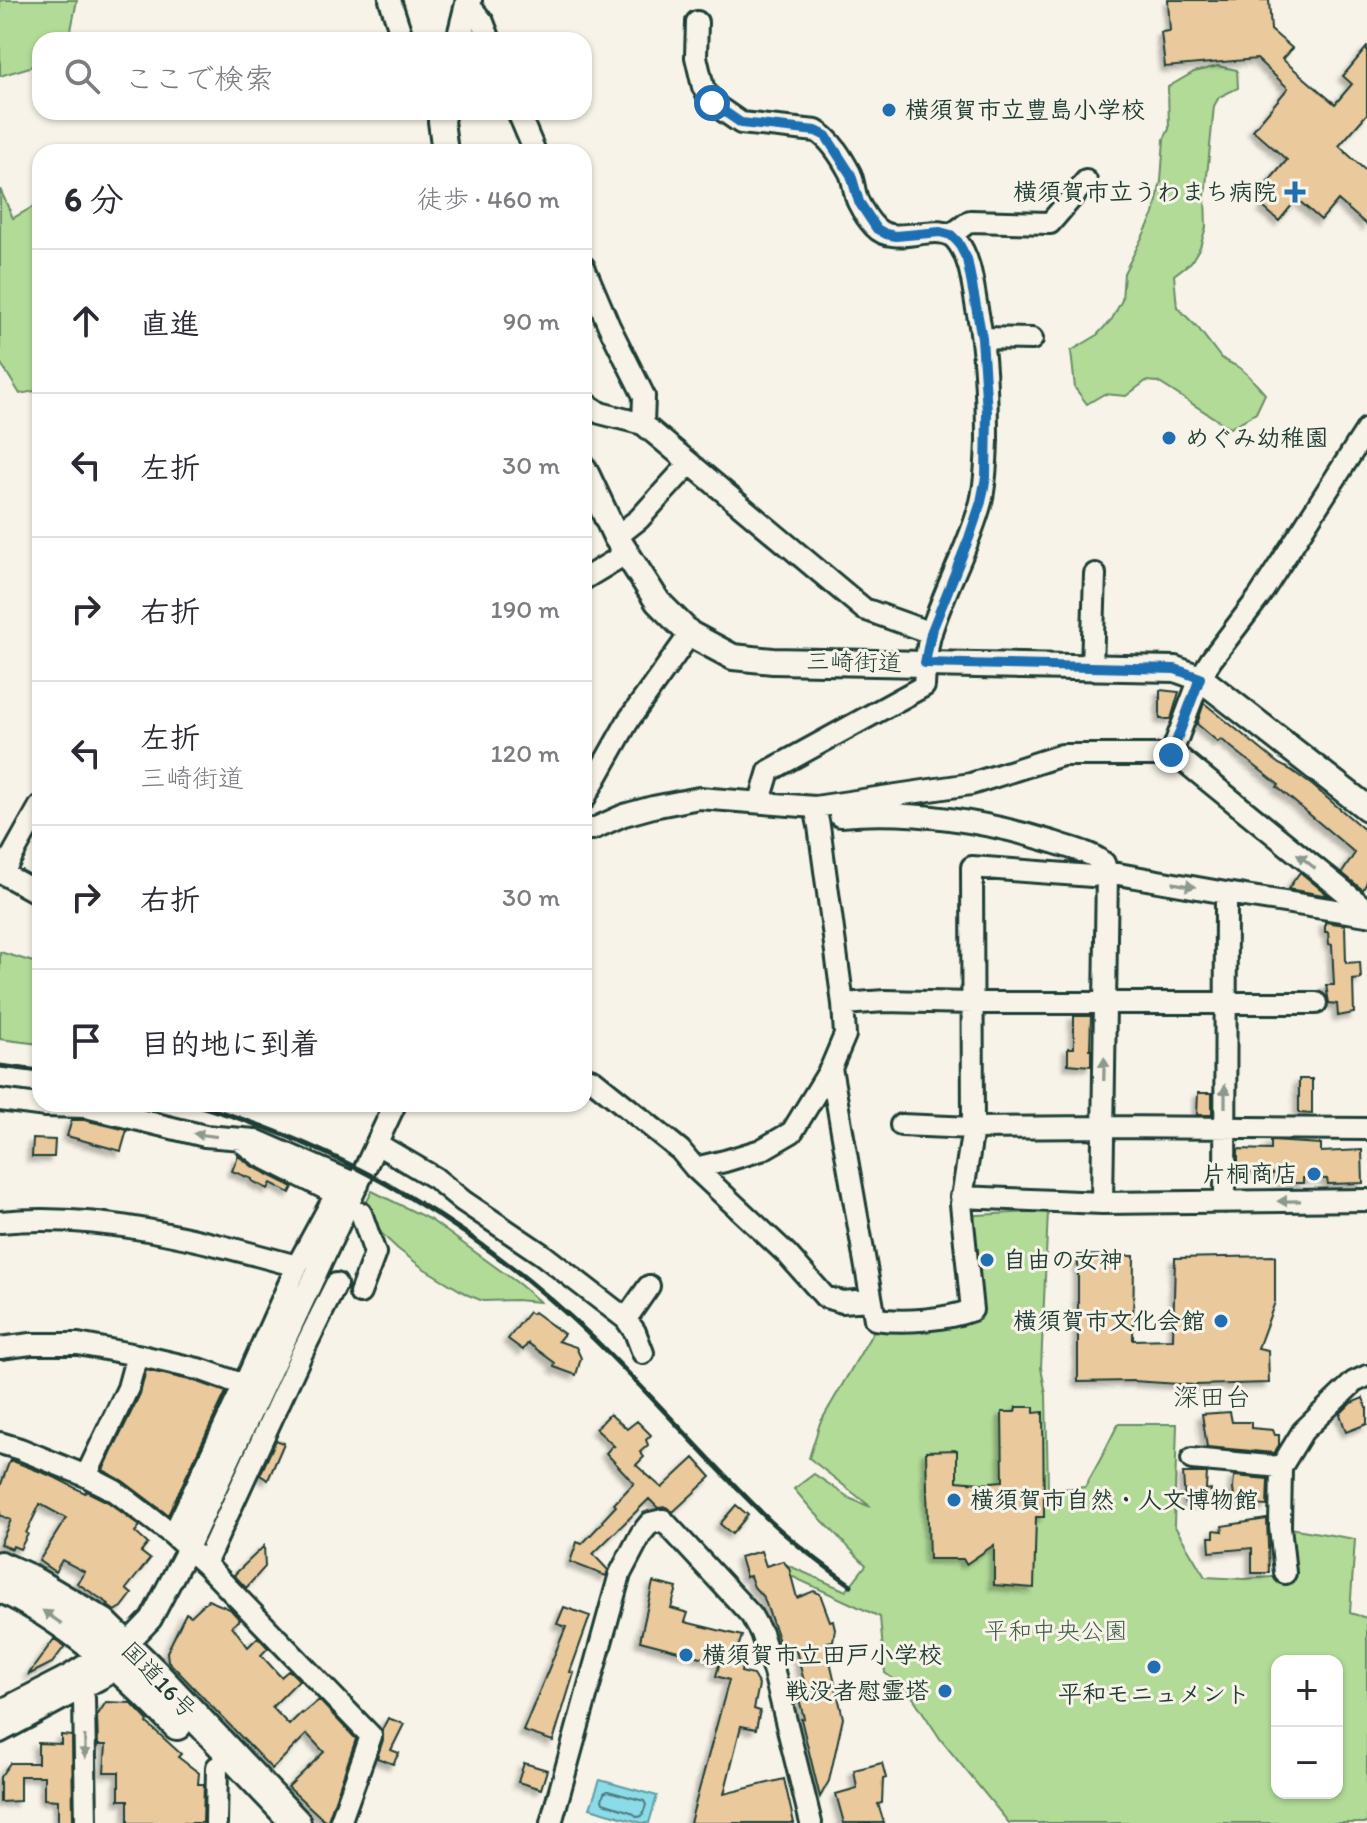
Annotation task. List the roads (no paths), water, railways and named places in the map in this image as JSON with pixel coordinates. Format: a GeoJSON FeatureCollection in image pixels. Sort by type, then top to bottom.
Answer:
{"type":"FeatureCollection","features":[{"type":"Feature","properties":{"kind":"highway","name":"国道16号"},"geometry":{"type":"LineString","coordinates":[[0,1566],[27,1578],[103,1623],[115,1655],[272,1823]]}},
{"type":"Feature","properties":{"kind":"highway","name":"国道16号"},"geometry":{"type":"LineString","coordinates":[[0,1587],[24,1598],[115,1655],[296,1823]]}},
{"type":"Feature","properties":{"kind":"main road"},"geometry":{"type":"LineString","coordinates":[[461,32],[468,2]]}},
{"type":"Feature","properties":{"kind":"main road"},"geometry":{"type":"LineString","coordinates":[[441,120],[444,144]]}},
{"type":"Feature","properties":{"kind":"main road","name":"三崎街道"},"geometry":{"type":"LineString","coordinates":[[592,485],[622,545],[658,602],[690,634],[733,657],[773,661],[1175,669],[1200,678],[1367,808]]}},
{"type":"Feature","properties":{"kind":"street"},"geometry":{"type":"LineString","coordinates":[[390,0],[400,32]]}},
{"type":"Feature","properties":{"kind":"street"},"geometry":{"type":"LineString","coordinates":[[468,2],[487,32]]}},
{"type":"Feature","properties":{"kind":"street"},"geometry":{"type":"LineString","coordinates":[[697,22],[696,57],[703,87],[712,103],[741,123],[816,131],[826,136],[851,175],[859,202],[877,229],[896,236],[940,232],[951,235],[958,242],[967,259],[982,338],[987,412],[986,477],[969,538],[931,633],[924,686],[769,771],[760,801]]}},
{"type":"Feature","properties":{"kind":"street"},"geometry":{"type":"LineString","coordinates":[[521,120],[532,144]]}},
{"type":"Feature","properties":{"kind":"street"},"geometry":{"type":"LineString","coordinates":[[951,235],[970,221],[1050,223],[1086,181]]}},
{"type":"Feature","properties":{"kind":"street"},"geometry":{"type":"LineString","coordinates":[[592,286],[644,396],[643,424]]}},
{"type":"Feature","properties":{"kind":"street"},"geometry":{"type":"LineString","coordinates":[[982,338],[1032,339]]}},
{"type":"Feature","properties":{"kind":"street"},"geometry":{"type":"LineString","coordinates":[[592,408],[600,413],[643,424],[864,609],[931,633]]}},
{"type":"Feature","properties":{"kind":"street"},"geometry":{"type":"LineString","coordinates":[[1171,755],[1200,678],[1259,597],[1367,429]]}},
{"type":"Feature","properties":{"kind":"street"},"geometry":{"type":"LineString","coordinates":[[592,572],[622,545],[639,519],[689,464]]}},
{"type":"Feature","properties":{"kind":"street"},"geometry":{"type":"LineString","coordinates":[[1092,667],[1095,574]]}},
{"type":"Feature","properties":{"kind":"street"},"geometry":{"type":"LineString","coordinates":[[592,785],[628,721],[690,634]]}},
{"type":"Feature","properties":{"kind":"street"},"geometry":{"type":"LineString","coordinates":[[816,812],[971,784],[1062,755],[1171,755],[1180,758],[1367,912]]}},
{"type":"Feature","properties":{"kind":"street"},"geometry":{"type":"LineString","coordinates":[[592,829],[624,815],[699,798],[760,801],[816,812],[918,815],[986,824],[1094,856],[1104,863],[1107,872],[1102,1203]]}},
{"type":"Feature","properties":{"kind":"street"},"geometry":{"type":"LineString","coordinates":[[695,1168],[761,1150],[792,1132],[831,1068],[845,1035],[816,812]]}},
{"type":"Feature","properties":{"kind":"street"},"geometry":{"type":"LineString","coordinates":[[32,820],[1,873],[32,890]]}},
{"type":"Feature","properties":{"kind":"street"},"geometry":{"type":"LineString","coordinates":[[831,1068],[875,1319],[892,1321],[956,1316],[972,1310],[961,1197],[973,1128],[972,867],[1092,876],[1107,872],[1226,893],[1367,912]]}},
{"type":"Feature","properties":{"kind":"street"},"geometry":{"type":"LineString","coordinates":[[1225,1202],[1226,893]]}},
{"type":"Feature","properties":{"kind":"street"},"geometry":{"type":"LineString","coordinates":[[843,1004],[885,1001],[1316,1003]]}},
{"type":"Feature","properties":{"kind":"street"},"geometry":{"type":"LineString","coordinates":[[592,1080],[680,1150],[695,1168],[788,1255],[825,1297],[842,1302],[870,1300]]}},
{"type":"Feature","properties":{"kind":"street"},"geometry":{"type":"LineString","coordinates":[[0,1100],[32,1104]]}},
{"type":"Feature","properties":{"kind":"street"},"geometry":{"type":"LineString","coordinates":[[107,1112],[205,1136],[255,1140],[358,1185]]}},
{"type":"Feature","properties":{"kind":"street"},"geometry":{"type":"LineString","coordinates":[[180,1542],[391,1112]]}},
{"type":"Feature","properties":{"kind":"street"},"geometry":{"type":"LineString","coordinates":[[901,1125],[1367,1129]]}},
{"type":"Feature","properties":{"kind":"street"},"geometry":{"type":"LineString","coordinates":[[0,1711],[75,1683],[105,1676],[115,1655],[151,1619],[244,1385],[297,1266],[336,1194],[259,1155],[238,1139]]}},
{"type":"Feature","properties":{"kind":"street"},"geometry":{"type":"LineString","coordinates":[[377,1144],[435,1178],[626,1319],[643,1353]]}},
{"type":"Feature","properties":{"kind":"street"},"geometry":{"type":"LineString","coordinates":[[961,1197],[1102,1203],[1367,1200]]}},
{"type":"Feature","properties":{"kind":"street"},"geometry":{"type":"LineString","coordinates":[[360,1293],[375,1253],[361,1213]]}},
{"type":"Feature","properties":{"kind":"street"},"geometry":{"type":"LineString","coordinates":[[0,1222],[69,1221],[112,1226],[205,1242],[297,1266]]}},
{"type":"Feature","properties":{"kind":"street"},"geometry":{"type":"LineString","coordinates":[[205,1564],[336,1284]]}},
{"type":"Feature","properties":{"kind":"street"},"geometry":{"type":"LineString","coordinates":[[626,1319],[649,1286]]}},
{"type":"Feature","properties":{"kind":"street"},"geometry":{"type":"LineString","coordinates":[[0,1348],[31,1344],[78,1344],[202,1370],[244,1385]]}},
{"type":"Feature","properties":{"kind":"street"},"geometry":{"type":"LineString","coordinates":[[86,1476],[128,1388],[137,1355]]}},
{"type":"Feature","properties":{"kind":"street"},"geometry":{"type":"LineString","coordinates":[[1285,1573],[1280,1527],[1281,1467],[1303,1431],[1354,1382],[1367,1376]]}},
{"type":"Feature","properties":{"kind":"street"},"geometry":{"type":"LineString","coordinates":[[0,1443],[86,1476],[115,1491],[180,1542],[371,1736],[340,1823]]}},
{"type":"Feature","properties":{"kind":"street"},"geometry":{"type":"LineString","coordinates":[[1192,1459],[1281,1467]]}},
{"type":"Feature","properties":{"kind":"street"},"geometry":{"type":"LineString","coordinates":[[554,1822],[620,1574],[641,1534],[650,1523],[663,1520],[751,1615],[761,1633],[774,1672],[811,1823]]}},
{"type":"Feature","properties":{"kind":"street"},"geometry":{"type":"LineString","coordinates":[[0,1732],[30,1716],[75,1683]]}},
{"type":"Feature","properties":{"kind":"street"},"geometry":{"type":"LineString","coordinates":[[75,1683],[84,1698],[86,1823]]}},
{"type":"Feature","properties":{"kind":"street"},"geometry":{"type":"LineString","coordinates":[[0,1726],[30,1716]]}},
{"type":"Feature","properties":{"kind":"street"},"geometry":{"type":"LineString","coordinates":[[216,1823],[217,1767]]}},
{"type":"Feature","properties":{"kind":"water"},"geometry":{"type":"Polygon","coordinates":[[[600,1780],[657,1796],[649,1823],[590,1808],[600,1780]]]}},
{"type":"Feature","properties":{"kind":"railway"},"geometry":{"type":"LineString","coordinates":[[0,1066],[32,1070]]}},
{"type":"Feature","properties":{"kind":"railway"},"geometry":{"type":"LineString","coordinates":[[219,1112],[304,1143],[357,1168],[457,1227],[504,1262],[550,1298],[593,1338],[770,1521],[851,1585]]}},
{"type":"Feature","properties":{"kind":"place","name":"横須賀市立豊島小学校"},"geometry":{"type":"Point","coordinates":[889,110]}},
{"type":"Feature","properties":{"kind":"place","name":"横須賀市立うわまち病院"},"geometry":{"type":"Point","coordinates":[1295,192]}},
{"type":"Feature","properties":{"kind":"place","name":"めぐみ幼稚園"},"geometry":{"type":"Point","coordinates":[1169,438]}},
{"type":"Feature","properties":{"kind":"place","name":"片桐商店"},"geometry":{"type":"Point","coordinates":[1314,1174]}},
{"type":"Feature","properties":{"kind":"place","name":"自由の女神"},"geometry":{"type":"Point","coordinates":[987,1260]}},
{"type":"Feature","properties":{"kind":"place","name":"横須賀市文化会館"},"geometry":{"type":"Point","coordinates":[1221,1321]}},
{"type":"Feature","properties":{"kind":"place","name":"横須賀市自然・人文博物館"},"geometry":{"type":"Point","coordinates":[954,1500]}},
{"type":"Feature","properties":{"kind":"place","name":"横須賀市立田戸小学校"},"geometry":{"type":"Point","coordinates":[686,1655]}},
{"type":"Feature","properties":{"kind":"place","name":"平和モニュメント"},"geometry":{"type":"Point","coordinates":[1154,1667]}},
{"type":"Feature","properties":{"kind":"place","name":"戦没者慰霊塔"},"geometry":{"type":"Point","coordinates":[945,1691]}},
{"type":"Feature","properties":{"kind":"district","name":"深田台"},"geometry":{"type":"Point","coordinates":[1212,1397]}},
{"type":"Feature","properties":{"kind":"park label","name":"平和中央公園"},"geometry":{"type":"Point","coordinates":[1056,1631]}}]}
